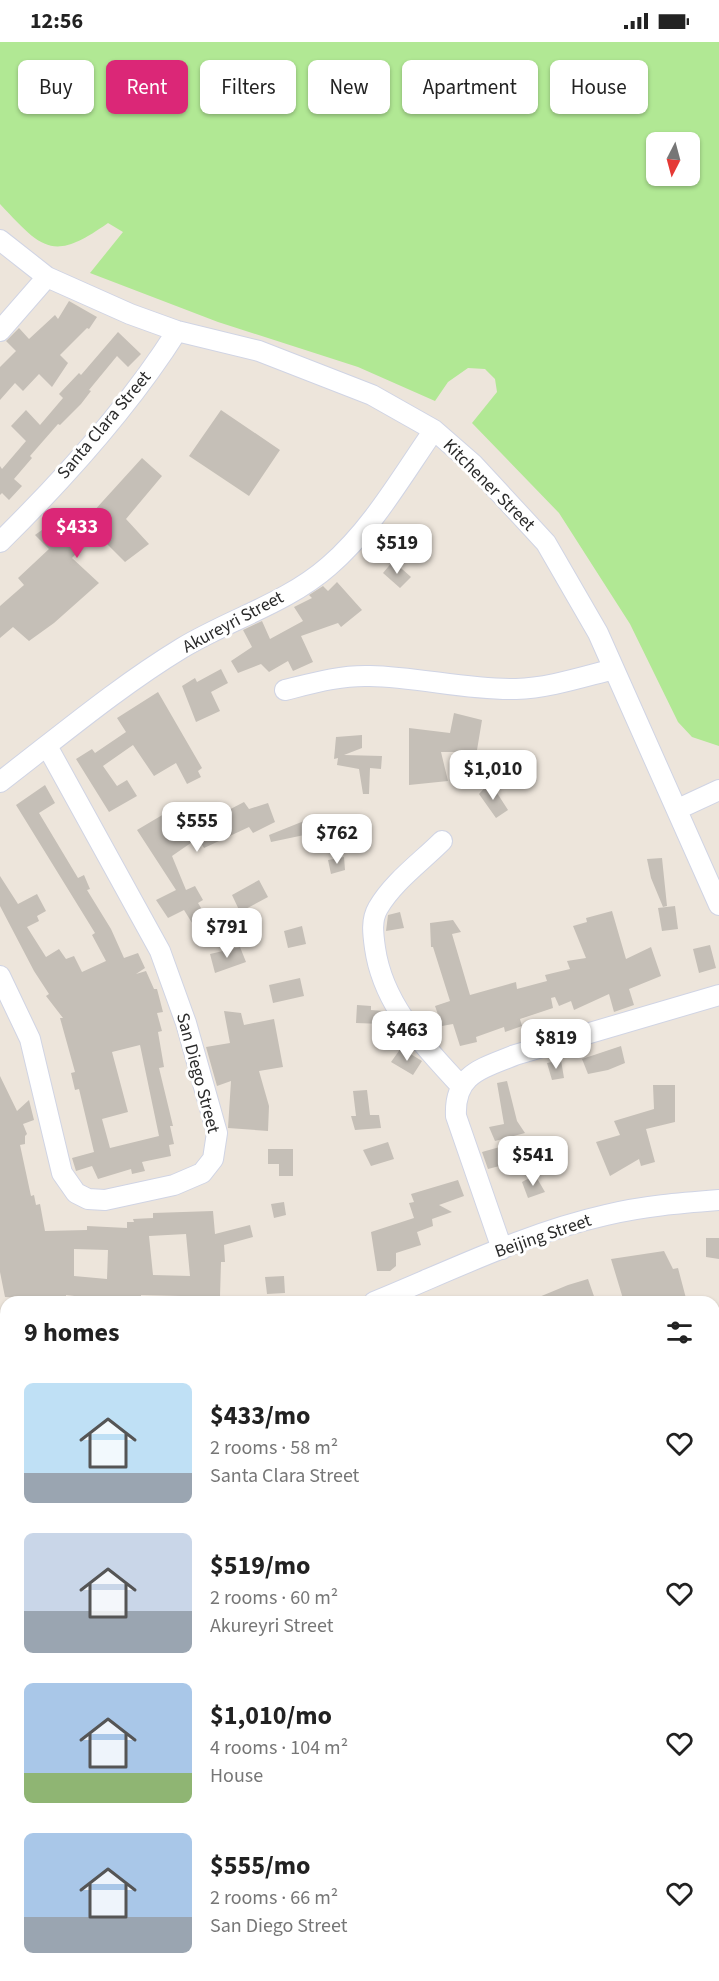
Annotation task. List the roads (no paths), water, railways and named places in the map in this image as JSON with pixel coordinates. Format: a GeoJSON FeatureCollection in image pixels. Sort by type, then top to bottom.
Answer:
{"type":"FeatureCollection","features":[{"type":"Feature","properties":{"kind":"street","name":"Kitchener Street"},"geometry":{"type":"LineString","coordinates":[[0,240],[47,277],[177,331],[259,351],[372,395],[434,430],[473,464],[546,543],[598,633],[719,905]]}},
{"type":"Feature","properties":{"kind":"street"},"geometry":{"type":"LineString","coordinates":[[0,331],[47,277]]}},
{"type":"Feature","properties":{"kind":"street","name":"Santa Clara Street"},"geometry":{"type":"LineString","coordinates":[[0,542],[108,423],[147,376],[177,331]]}},
{"type":"Feature","properties":{"kind":"street","name":"Akureyri Street"},"geometry":{"type":"LineString","coordinates":[[0,782],[142,673],[220,626],[271,603],[328,567],[374,516],[434,430]]}},
{"type":"Feature","properties":{"kind":"street"},"geometry":{"type":"LineString","coordinates":[[285,690],[332,679],[368,676],[454,686],[516,689],[552,685],[614,669]]}},
{"type":"Feature","properties":{"kind":"street","name":"San Diego Street"},"geometry":{"type":"LineString","coordinates":[[0,975],[30,1039],[62,1173],[76,1193],[88,1199],[105,1200],[174,1185],[202,1173],[213,1159],[218,1133],[173,984],[160,951],[47,746]]}},
{"type":"Feature","properties":{"kind":"street"},"geometry":{"type":"LineString","coordinates":[[678,809],[719,790]]}},
{"type":"Feature","properties":{"kind":"street"},"geometry":{"type":"LineString","coordinates":[[442,841],[388,894],[377,909],[372,928],[381,975],[393,1003],[413,1034],[460,1086]]}},
{"type":"Feature","properties":{"kind":"street"},"geometry":{"type":"LineString","coordinates":[[502,1249],[456,1116],[455,1101],[460,1086],[469,1076],[515,1055],[719,995]]}},
{"type":"Feature","properties":{"kind":"street","name":"Beijing Street"},"geometry":{"type":"LineString","coordinates":[[388,1296],[502,1249],[606,1215],[649,1207],[719,1200]]}}]}
